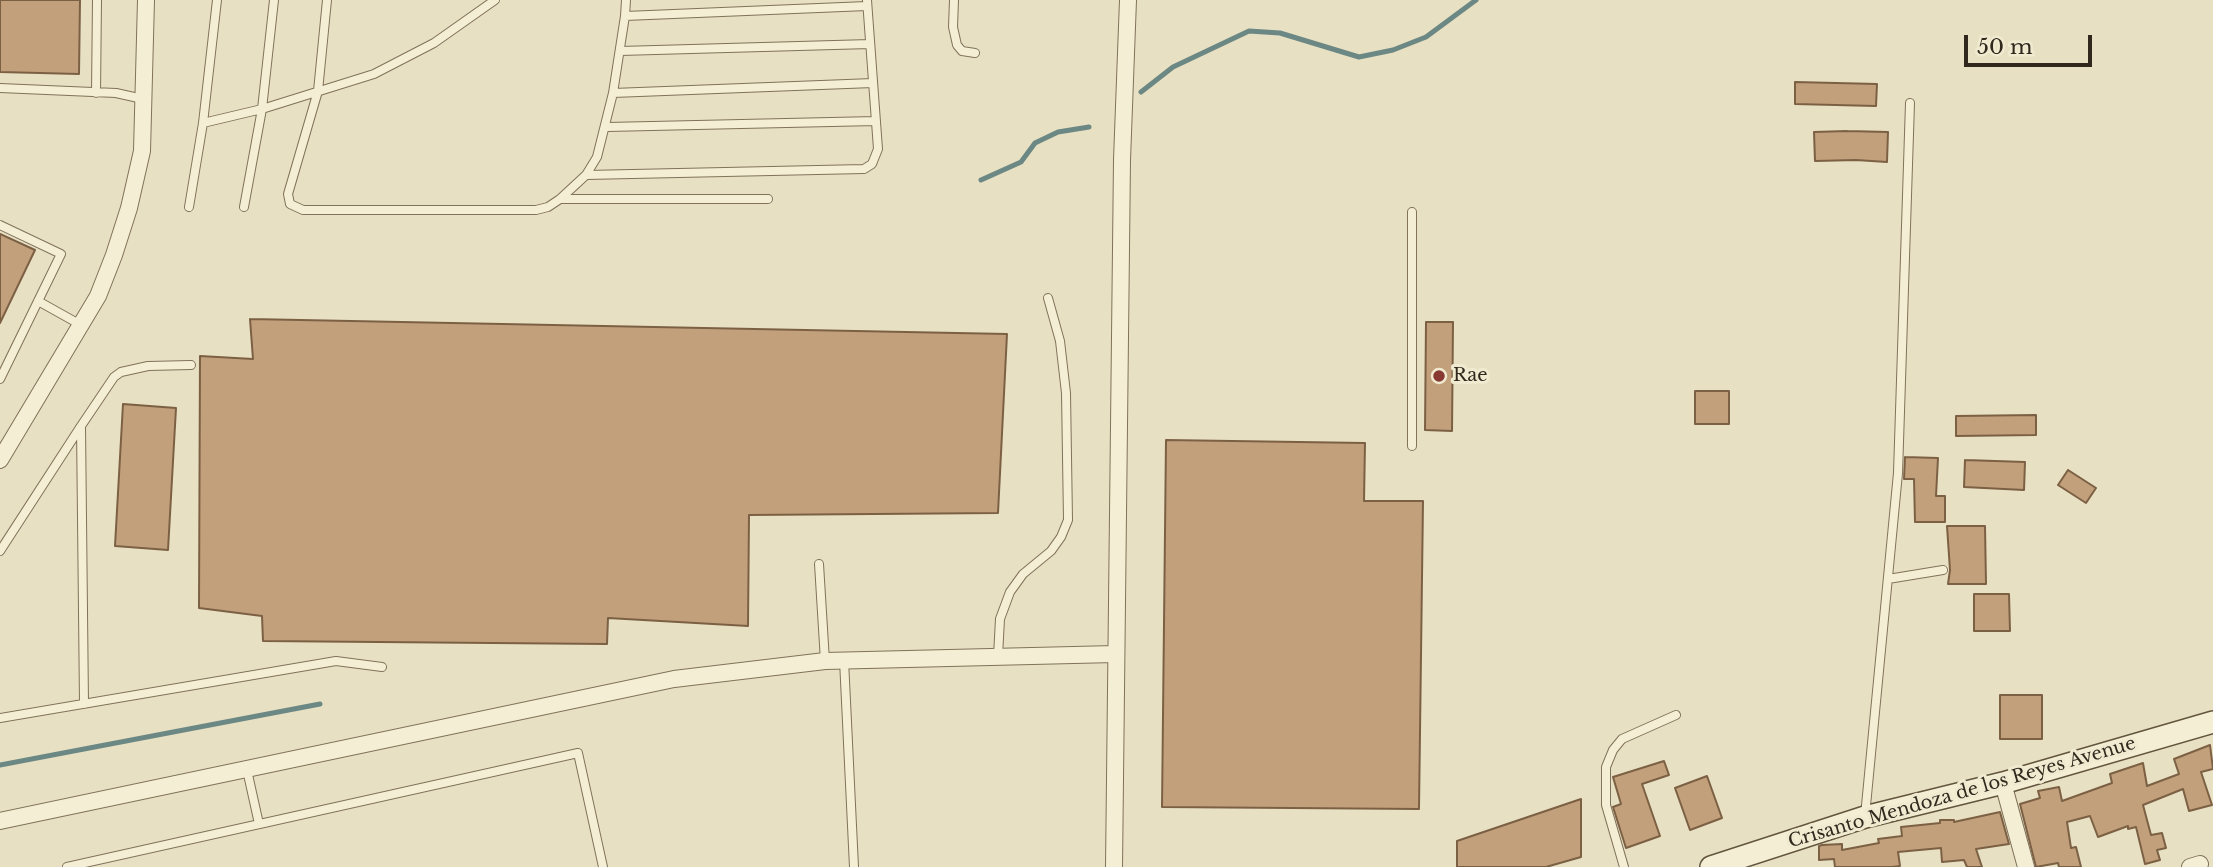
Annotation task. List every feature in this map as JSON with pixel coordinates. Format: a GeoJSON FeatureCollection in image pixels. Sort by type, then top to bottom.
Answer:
{"type":"FeatureCollection","features":[{"type":"Feature","properties":{"kind":"main road","name":"Crisanto Mendoza de los Reyes Avenue"},"geometry":{"type":"LineString","coordinates":[[1711,867],[1865,817],[2003,783],[2213,722]]}},
{"type":"Feature","properties":{"kind":"street"},"geometry":{"type":"LineString","coordinates":[[0,460],[6,437],[81,325],[97,296],[129,208],[142,151],[146,0]]}},
{"type":"Feature","properties":{"kind":"street"},"geometry":{"type":"LineString","coordinates":[[1114,867],[1122,160],[1128,0]]}},
{"type":"Feature","properties":{"kind":"street"},"geometry":{"type":"LineString","coordinates":[[0,821],[674,679],[825,661],[1115,654]]}},
{"type":"Feature","properties":{"kind":"street"},"geometry":{"type":"LineString","coordinates":[[2003,783],[2026,867]]}},
{"type":"Feature","properties":{"kind":"lane"},"geometry":{"type":"LineString","coordinates":[[96,93],[97,0]]}},
{"type":"Feature","properties":{"kind":"lane"},"geometry":{"type":"LineString","coordinates":[[189,207],[203,124],[217,0]]}},
{"type":"Feature","properties":{"kind":"lane"},"geometry":{"type":"LineString","coordinates":[[244,207],[262,109],[274,0]]}},
{"type":"Feature","properties":{"kind":"lane"},"geometry":{"type":"LineString","coordinates":[[327,0],[318,91],[288,194],[290,204],[296,209],[313,211],[536,209],[548,207],[560,199],[586,174],[597,157],[607,127],[626,0]]}},
{"type":"Feature","properties":{"kind":"lane"},"geometry":{"type":"LineString","coordinates":[[203,124],[262,109],[374,74],[434,43],[495,0]]}},
{"type":"Feature","properties":{"kind":"lane"},"geometry":{"type":"LineString","coordinates":[[954,0],[953,27],[957,45],[962,51],[975,53]]}},
{"type":"Feature","properties":{"kind":"lane"},"geometry":{"type":"LineString","coordinates":[[586,174],[864,169],[872,164],[876,157],[876,121],[867,3],[625,16]]}},
{"type":"Feature","properties":{"kind":"lane"},"geometry":{"type":"LineString","coordinates":[[620,51],[870,44]]}},
{"type":"Feature","properties":{"kind":"lane"},"geometry":{"type":"LineString","coordinates":[[613,93],[873,83]]}},
{"type":"Feature","properties":{"kind":"lane"},"geometry":{"type":"LineString","coordinates":[[0,88],[96,93],[143,99]]}},
{"type":"Feature","properties":{"kind":"lane"},"geometry":{"type":"LineString","coordinates":[[1865,817],[1898,473],[1910,103]]}},
{"type":"Feature","properties":{"kind":"lane"},"geometry":{"type":"LineString","coordinates":[[607,127],[876,121]]}},
{"type":"Feature","properties":{"kind":"lane"},"geometry":{"type":"LineString","coordinates":[[560,199],[768,199]]}},
{"type":"Feature","properties":{"kind":"lane"},"geometry":{"type":"LineString","coordinates":[[1412,212],[1412,446]]}},
{"type":"Feature","properties":{"kind":"lane"},"geometry":{"type":"LineString","coordinates":[[0,225],[61,254],[0,379]]}},
{"type":"Feature","properties":{"kind":"lane"},"geometry":{"type":"LineString","coordinates":[[998,656],[1000,619],[1010,592],[1023,574],[1051,551],[1068,520],[1066,393],[1060,341],[1048,298]]}},
{"type":"Feature","properties":{"kind":"lane"},"geometry":{"type":"LineString","coordinates":[[38,301],[81,325]]}},
{"type":"Feature","properties":{"kind":"lane"},"geometry":{"type":"LineString","coordinates":[[0,551],[114,377],[121,372],[148,366],[191,365]]}},
{"type":"Feature","properties":{"kind":"lane"},"geometry":{"type":"LineString","coordinates":[[81,426],[84,704]]}},
{"type":"Feature","properties":{"kind":"lane"},"geometry":{"type":"LineString","coordinates":[[819,564],[825,661]]}},
{"type":"Feature","properties":{"kind":"lane"},"geometry":{"type":"LineString","coordinates":[[1888,579],[1943,570]]}},
{"type":"Feature","properties":{"kind":"lane"},"geometry":{"type":"LineString","coordinates":[[844,660],[854,867]]}},
{"type":"Feature","properties":{"kind":"lane"},"geometry":{"type":"LineString","coordinates":[[0,718],[336,661],[382,667]]}},
{"type":"Feature","properties":{"kind":"lane"},"geometry":{"type":"LineString","coordinates":[[1625,867],[1606,804],[1606,767],[1622,738],[1676,715]]}},
{"type":"Feature","properties":{"kind":"lane"},"geometry":{"type":"LineString","coordinates":[[66,867],[578,753],[603,867]]}},
{"type":"Feature","properties":{"kind":"lane"},"geometry":{"type":"LineString","coordinates":[[247,770],[258,824]]}},
{"type":"Feature","properties":{"kind":"building"},"geometry":{"type":"Polygon","coordinates":[[[0,0],[80,0],[79,74],[0,72],[0,0]]]}},
{"type":"Feature","properties":{"kind":"building"},"geometry":{"type":"Polygon","coordinates":[[[1795,82],[1877,84],[1876,106],[1795,104],[1795,82]]]}},
{"type":"Feature","properties":{"kind":"building"},"geometry":{"type":"Polygon","coordinates":[[[1814,132],[1888,132],[1887,162],[1815,161],[1814,132]]]}},
{"type":"Feature","properties":{"kind":"building"},"geometry":{"type":"Polygon","coordinates":[[[0,234],[35,250],[0,323],[0,234]]]}},
{"type":"Feature","properties":{"kind":"building"},"geometry":{"type":"Polygon","coordinates":[[[250,319],[1007,334],[998,513],[749,515],[748,626],[608,618],[607,644],[263,641],[262,616],[199,608],[200,356],[253,359],[250,319]]]}},
{"type":"Feature","properties":{"kind":"building","name":"Rae"},"geometry":{"type":"Polygon","coordinates":[[[1426,322],[1453,322],[1452,431],[1425,430],[1426,322]]]}},
{"type":"Feature","properties":{"kind":"building"},"geometry":{"type":"Polygon","coordinates":[[[1695,391],[1729,391],[1729,424],[1695,424],[1695,391]]]}},
{"type":"Feature","properties":{"kind":"building"},"geometry":{"type":"Polygon","coordinates":[[[123,404],[176,408],[168,550],[115,546],[123,404]]]}},
{"type":"Feature","properties":{"kind":"building"},"geometry":{"type":"Polygon","coordinates":[[[2036,415],[2036,435],[1956,436],[1956,416],[2036,415]]]}},
{"type":"Feature","properties":{"kind":"building"},"geometry":{"type":"Polygon","coordinates":[[[1166,440],[1365,443],[1364,501],[1423,501],[1419,809],[1162,807],[1166,440]]]}},
{"type":"Feature","properties":{"kind":"building"},"geometry":{"type":"Polygon","coordinates":[[[1905,457],[1938,458],[1936,496],[1945,496],[1945,522],[1915,522],[1914,479],[1904,479],[1905,457]]]}},
{"type":"Feature","properties":{"kind":"building"},"geometry":{"type":"Polygon","coordinates":[[[1965,460],[2025,462],[2024,490],[1964,487],[1965,460]]]}},
{"type":"Feature","properties":{"kind":"building"},"geometry":{"type":"Polygon","coordinates":[[[2068,470],[2096,488],[2086,503],[2058,485],[2068,470]]]}},
{"type":"Feature","properties":{"kind":"building"},"geometry":{"type":"Polygon","coordinates":[[[1947,526],[1985,526],[1986,584],[1948,584],[1950,570],[1947,526]]]}},
{"type":"Feature","properties":{"kind":"building"},"geometry":{"type":"Polygon","coordinates":[[[1974,594],[2009,594],[2010,631],[1974,631],[1974,594]]]}},
{"type":"Feature","properties":{"kind":"building"},"geometry":{"type":"Polygon","coordinates":[[[2000,695],[2042,695],[2042,739],[2000,739],[2000,695]]]}},
{"type":"Feature","properties":{"kind":"building"},"geometry":{"type":"Polygon","coordinates":[[[2210,745],[2213,769],[2201,772],[2212,805],[2189,811],[2183,789],[2143,805],[2151,835],[2162,833],[2166,848],[2157,850],[2160,860],[2145,864],[2136,827],[2128,829],[2128,826],[2098,837],[2090,816],[2067,822],[2071,848],[2076,847],[2081,867],[2059,867],[2058,863],[2036,867],[2020,804],[2040,798],[2038,791],[2059,787],[2062,801],[2112,783],[2110,774],[2143,763],[2147,786],[2179,774],[2174,759],[2210,745]]]}},
{"type":"Feature","properties":{"kind":"building"},"geometry":{"type":"Polygon","coordinates":[[[1664,761],[1669,775],[1642,784],[1660,836],[1626,848],[1613,807],[1621,804],[1613,777],[1664,761]]]}},
{"type":"Feature","properties":{"kind":"building"},"geometry":{"type":"Polygon","coordinates":[[[1707,776],[1722,818],[1690,830],[1675,788],[1707,776]]]}},
{"type":"Feature","properties":{"kind":"building"},"geometry":{"type":"Polygon","coordinates":[[[1581,799],[1581,857],[1546,867],[1457,867],[1457,841],[1581,799]]]}},
{"type":"Feature","properties":{"kind":"building"},"geometry":{"type":"Polygon","coordinates":[[[2000,812],[2009,844],[1976,849],[1982,867],[1967,867],[1964,860],[1942,862],[1941,848],[1898,852],[1900,866],[1892,867],[1835,867],[1834,859],[1819,860],[1819,846],[1822,845],[1842,844],[1842,850],[1879,843],[1878,839],[1902,836],[1901,827],[1940,823],[1940,820],[1954,822],[2000,812]]]}},
{"type":"Feature","properties":{"kind":"waterway"},"geometry":{"type":"LineString","coordinates":[[1141,92],[1173,67],[1249,31],[1280,33],[1359,57],[1393,50],[1426,37],[1476,0]]}},
{"type":"Feature","properties":{"kind":"waterway"},"geometry":{"type":"LineString","coordinates":[[981,180],[1021,162],[1035,143],[1058,132],[1089,127]]}},
{"type":"Feature","properties":{"kind":"waterway"},"geometry":{"type":"LineString","coordinates":[[0,765],[320,704]]}},
{"type":"Feature","properties":{"kind":"place","name":"Rae"},"geometry":{"type":"Point","coordinates":[1439,376]}}]}
